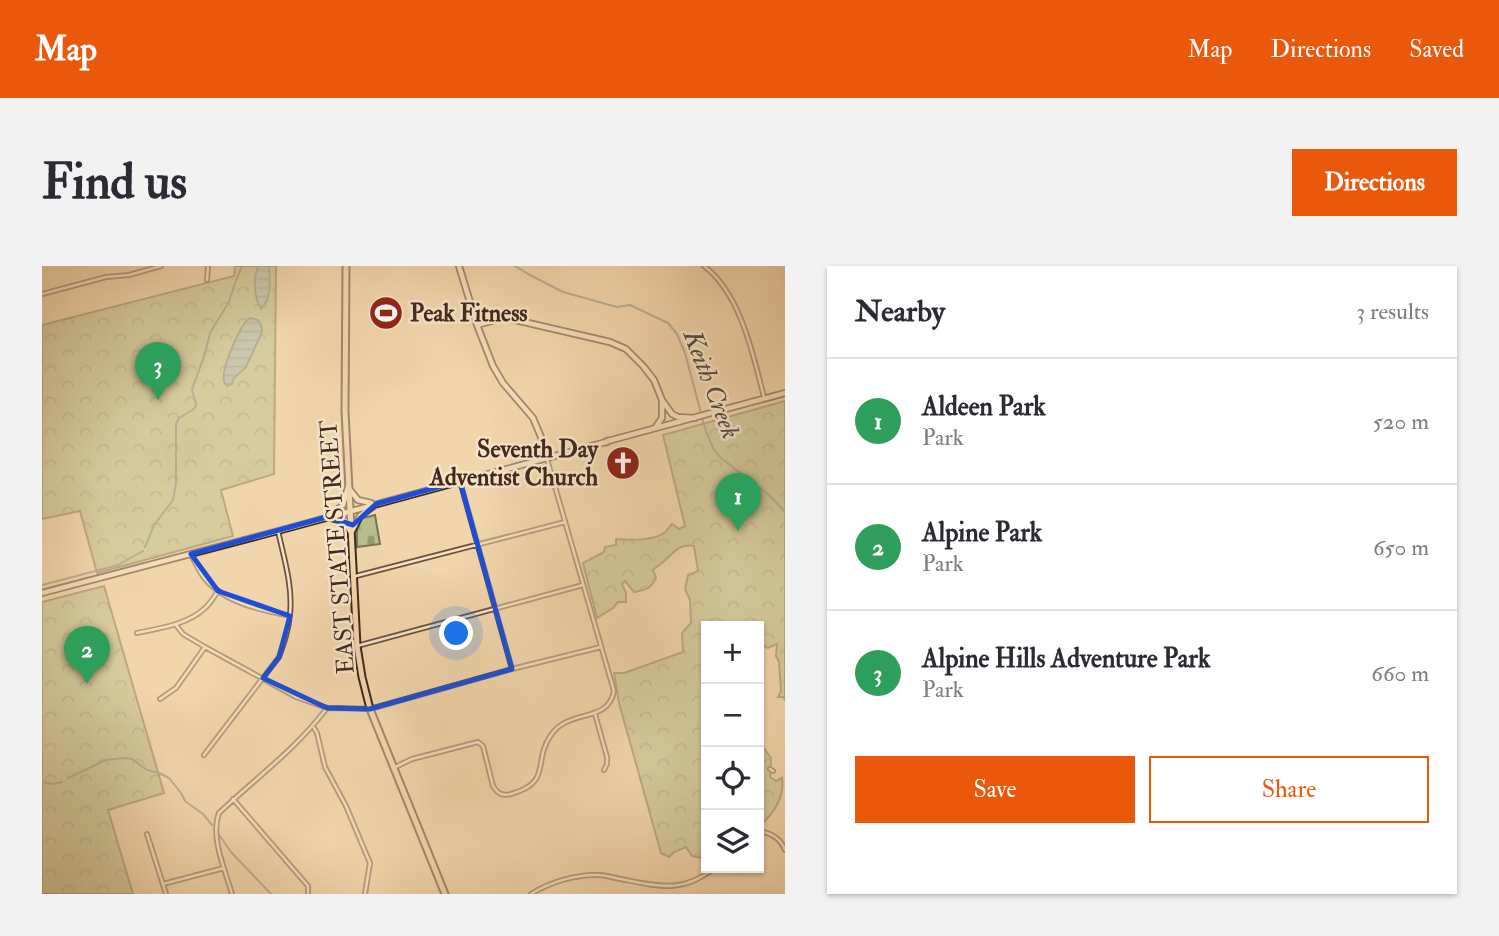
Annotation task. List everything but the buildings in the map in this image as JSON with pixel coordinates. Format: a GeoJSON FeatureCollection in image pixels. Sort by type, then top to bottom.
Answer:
{"type":"FeatureCollection","features":[{"type":"Feature","properties":{"kind":"main road","name":"EAST STATE STREET"},"geometry":{"type":"LineString","coordinates":[[346,266],[344,408],[357,646],[370,709],[444,894]]}},
{"type":"Feature","properties":{"kind":"main road"},"geometry":{"type":"LineString","coordinates":[[459,266],[493,366],[503,383],[533,418],[547,457]]}},
{"type":"Feature","properties":{"kind":"main road"},"geometry":{"type":"LineString","coordinates":[[477,325],[511,319],[610,342],[626,349],[643,366],[654,380],[662,400],[672,414],[695,418]]}},
{"type":"Feature","properties":{"kind":"main road"},"geometry":{"type":"LineString","coordinates":[[42,593],[785,393]]}},
{"type":"Feature","properties":{"kind":"main road"},"geometry":{"type":"LineString","coordinates":[[655,429],[662,418],[662,400]]}},
{"type":"Feature","properties":{"kind":"main road"},"geometry":{"type":"LineString","coordinates":[[348,486],[358,500],[376,504]]}},
{"type":"Feature","properties":{"kind":"main road"},"geometry":{"type":"LineString","coordinates":[[327,517],[342,505],[348,486]]}},
{"type":"Feature","properties":{"kind":"main road"},"geometry":{"type":"LineString","coordinates":[[351,535],[360,516],[376,504]]}},
{"type":"Feature","properties":{"kind":"main road"},"geometry":{"type":"LineString","coordinates":[[327,517],[345,521],[351,535]]}},
{"type":"Feature","properties":{"kind":"street"},"geometry":{"type":"LineString","coordinates":[[42,294],[106,276],[129,275],[160,266]]}},
{"type":"Feature","properties":{"kind":"street"},"geometry":{"type":"LineString","coordinates":[[207,280],[208,266]]}},
{"type":"Feature","properties":{"kind":"street"},"geometry":{"type":"LineString","coordinates":[[704,266],[715,275],[738,313],[765,399]]}},
{"type":"Feature","properties":{"kind":"street"},"geometry":{"type":"LineString","coordinates":[[393,768],[412,759],[478,742],[482,746],[493,786],[506,795],[524,790],[539,774],[544,748],[554,730],[569,719],[603,710],[610,704],[614,691],[547,457]]}},
{"type":"Feature","properties":{"kind":"street"},"geometry":{"type":"LineString","coordinates":[[460,481],[512,669]]}},
{"type":"Feature","properties":{"kind":"street"},"geometry":{"type":"LineString","coordinates":[[353,577],[565,522]]}},
{"type":"Feature","properties":{"kind":"street"},"geometry":{"type":"LineString","coordinates":[[204,755],[279,657],[286,638],[290,616],[289,583],[278,531]]}},
{"type":"Feature","properties":{"kind":"street"},"geometry":{"type":"LineString","coordinates":[[191,554],[204,578],[218,591],[265,611],[290,616]]}},
{"type":"Feature","properties":{"kind":"street"},"geometry":{"type":"LineString","coordinates":[[357,646],[583,585]]}},
{"type":"Feature","properties":{"kind":"street"},"geometry":{"type":"LineString","coordinates":[[137,633],[176,625],[190,619],[206,608],[218,591]]}},
{"type":"Feature","properties":{"kind":"street"},"geometry":{"type":"LineString","coordinates":[[176,625],[183,634],[205,647],[296,697],[327,708],[370,709],[601,647]]}},
{"type":"Feature","properties":{"kind":"street"},"geometry":{"type":"LineString","coordinates":[[160,699],[176,688],[205,647]]}},
{"type":"Feature","properties":{"kind":"street"},"geometry":{"type":"LineString","coordinates":[[232,894],[216,835],[219,813],[287,754],[327,708]]}},
{"type":"Feature","properties":{"kind":"street"},"geometry":{"type":"LineString","coordinates":[[594,712],[607,757],[604,771]]}},
{"type":"Feature","properties":{"kind":"street"},"geometry":{"type":"LineString","coordinates":[[313,727],[317,733],[325,767],[346,806],[370,863],[365,894]]}},
{"type":"Feature","properties":{"kind":"street"},"geometry":{"type":"LineString","coordinates":[[233,799],[308,886],[309,893]]}},
{"type":"Feature","properties":{"kind":"street"},"geometry":{"type":"LineString","coordinates":[[764,832],[776,838],[785,850]]}},
{"type":"Feature","properties":{"kind":"street"},"geometry":{"type":"LineString","coordinates":[[147,834],[166,894]]}},
{"type":"Feature","properties":{"kind":"street"},"geometry":{"type":"LineString","coordinates":[[163,884],[225,868]]}},
{"type":"Feature","properties":{"kind":"street"},"geometry":{"type":"LineString","coordinates":[[531,894],[554,883],[576,877],[600,875],[658,887],[682,886],[707,873]]}},
{"type":"Feature","properties":{"kind":"highlighted area"},"geometry":{"type":"Polygon","coordinates":[[[460,481],[512,669],[370,709],[327,708],[263,678],[279,657],[290,616],[218,591],[191,554],[327,517],[353,525],[376,504],[460,481]]]}},
{"type":"Feature","properties":{"kind":"green space"},"geometry":{"type":"Polygon","coordinates":[[[235,266],[276,266],[274,474],[221,490],[233,536],[97,573],[80,511],[42,519],[42,325],[234,276],[235,266]]]}},
{"type":"Feature","properties":{"kind":"green space"},"geometry":{"type":"Polygon","coordinates":[[[785,401],[785,700],[778,697],[781,691],[777,644],[768,648],[764,646],[764,621],[701,621],[701,858],[692,856],[686,847],[669,857],[661,853],[619,703],[614,673],[624,673],[683,652],[682,633],[691,623],[690,600],[685,589],[688,575],[698,571],[694,546],[680,547],[654,569],[656,578],[647,589],[634,592],[625,581],[622,584],[626,602],[618,602],[597,618],[583,563],[604,552],[605,547],[616,545],[616,539],[647,539],[664,533],[672,524],[679,529],[685,526],[663,435],[785,401]]]}},
{"type":"Feature","properties":{"kind":"green space"},"geometry":{"type":"Polygon","coordinates":[[[375,515],[380,544],[357,547],[359,519],[375,515]]]}},
{"type":"Feature","properties":{"kind":"green space"},"geometry":{"type":"Polygon","coordinates":[[[104,586],[164,793],[108,810],[133,894],[42,894],[42,602],[104,586]]]}},
{"type":"Feature","properties":{"kind":"green space"},"geometry":{"type":"Polygon","coordinates":[[[764,748],[771,758],[770,777],[776,781],[782,778],[782,792],[764,822],[764,748]]]}},
{"type":"Feature","properties":{"kind":"water"},"geometry":{"type":"Polygon","coordinates":[[[258,266],[269,266],[269,295],[261,309],[255,288],[258,266]]]}},
{"type":"Feature","properties":{"kind":"water"},"geometry":{"type":"Polygon","coordinates":[[[250,318],[258,320],[262,332],[246,367],[234,378],[232,384],[227,386],[224,375],[228,357],[241,329],[250,318]]]}},
{"type":"Feature","properties":{"kind":"waterway"},"geometry":{"type":"LineString","coordinates":[[145,547],[154,525],[173,500],[176,483],[176,424],[179,418],[196,405],[192,389],[210,333],[229,302],[242,266]]}},
{"type":"Feature","properties":{"kind":"waterway","name":"Keith Creek"},"geometry":{"type":"LineString","coordinates":[[515,266],[563,292],[617,307],[630,305],[668,323],[677,334],[685,353],[701,413]]}},
{"type":"Feature","properties":{"kind":"waterway","name":"Keith Creek"},"geometry":{"type":"LineString","coordinates":[[702,418],[713,448],[721,458],[770,496],[785,512]]}},
{"type":"Feature","properties":{"kind":"waterway"},"geometry":{"type":"LineString","coordinates":[[42,585],[118,565],[143,551]]}},
{"type":"Feature","properties":{"kind":"waterway"},"geometry":{"type":"LineString","coordinates":[[68,778],[106,760],[132,759],[147,770],[169,778],[185,801],[203,814],[212,825]]}},
{"type":"Feature","properties":{"kind":"waterway"},"geometry":{"type":"LineString","coordinates":[[42,782],[62,782]]}},
{"type":"Feature","properties":{"kind":"waterway"},"geometry":{"type":"LineString","coordinates":[[217,832],[231,852],[271,894]]}},
{"type":"Feature","properties":{"kind":"place","name":"Peak Fitness"},"geometry":{"type":"Point","coordinates":[386,313]}},
{"type":"Feature","properties":{"kind":"place","name":"Alpine Hills Adventure Park"},"geometry":{"type":"Point","coordinates":[158,400]}},
{"type":"Feature","properties":{"kind":"place","name":"Seventh Day Adventist Church"},"geometry":{"type":"Point","coordinates":[623,463]}},
{"type":"Feature","properties":{"kind":"place","name":"Aldeen Park"},"geometry":{"type":"Point","coordinates":[738,531]}},
{"type":"Feature","properties":{"kind":"place","name":"Alpine Park"},"geometry":{"type":"Point","coordinates":[87,684]}}]}
